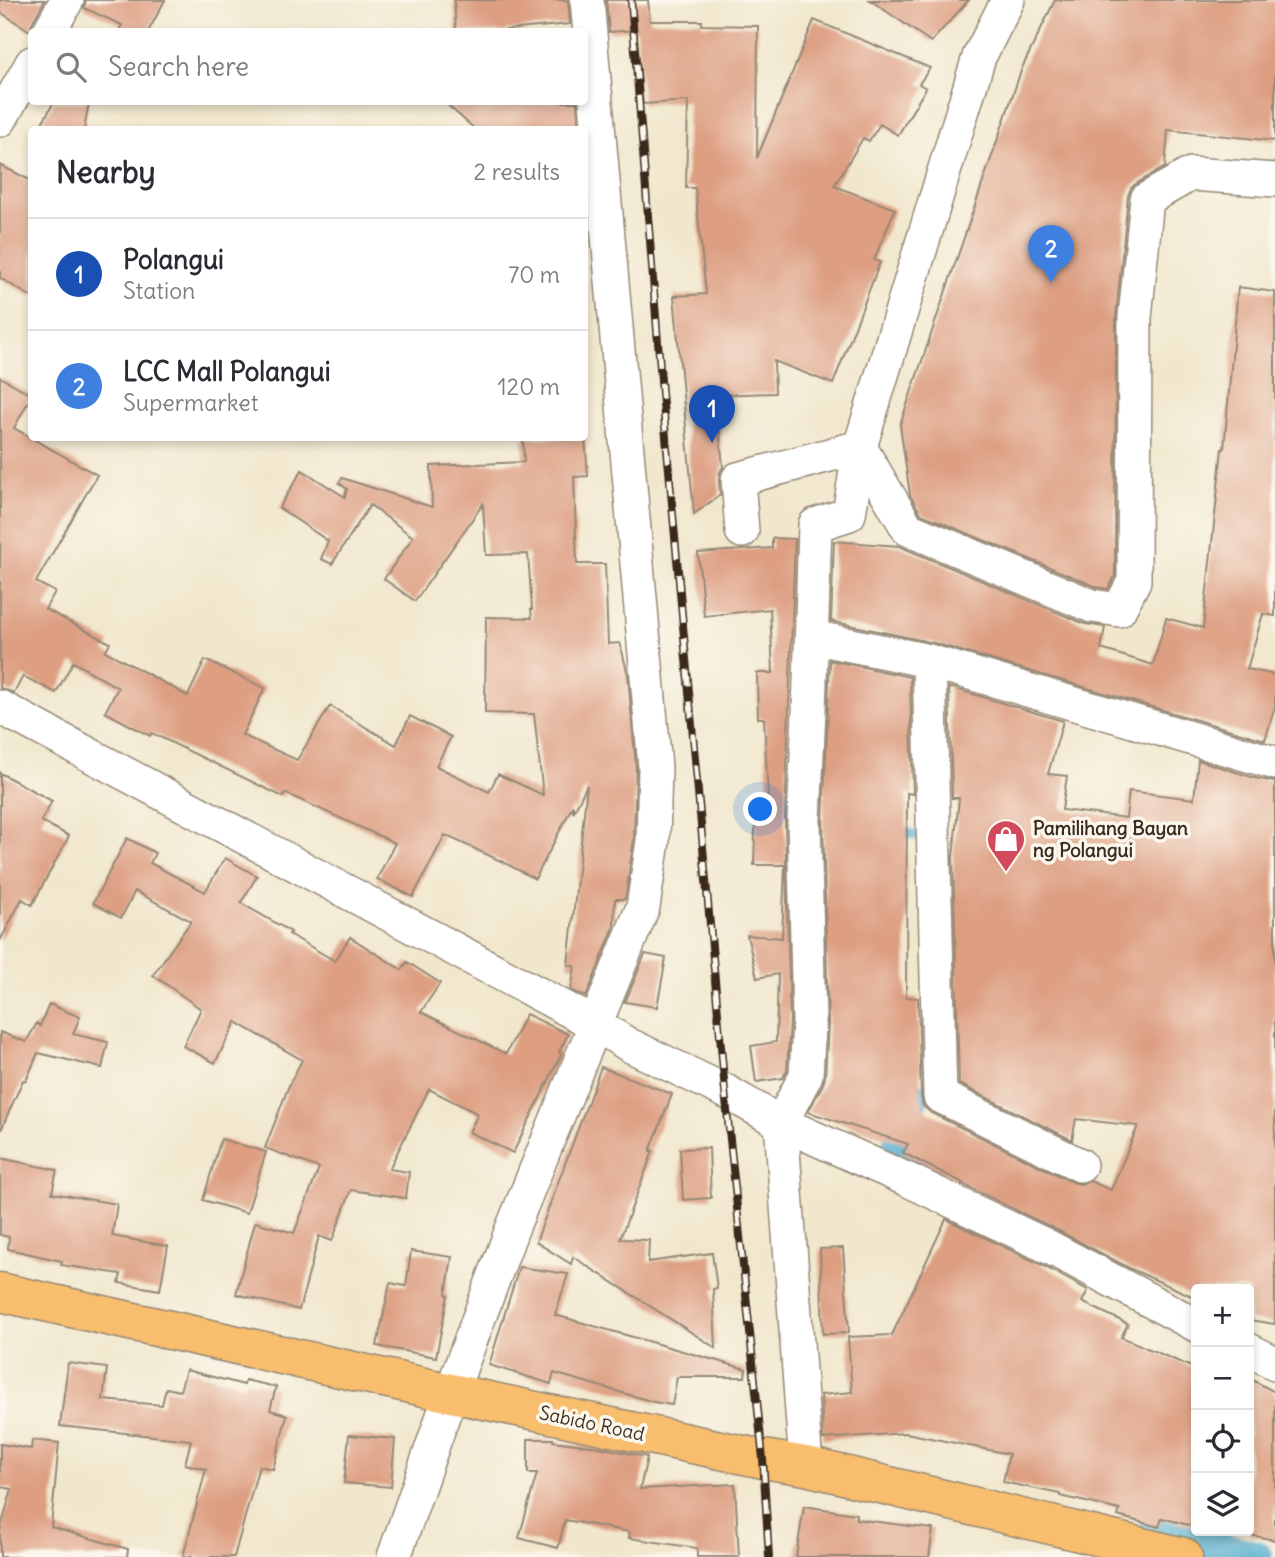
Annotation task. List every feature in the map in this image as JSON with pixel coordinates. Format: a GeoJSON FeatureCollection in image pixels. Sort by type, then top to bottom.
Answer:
{"type":"FeatureCollection","features":[{"type":"Feature","properties":{"kind":"main road","name":"Sabido Road"},"geometry":{"type":"LineString","coordinates":[[0,1292],[451,1392],[806,1466],[1183,1557]]}},
{"type":"Feature","properties":{"kind":"street"},"geometry":{"type":"LineString","coordinates":[[51,28],[67,0]]}},
{"type":"Feature","properties":{"kind":"street"},"geometry":{"type":"LineString","coordinates":[[394,1557],[451,1392],[512,1229],[643,907],[653,841],[655,766],[587,0]]}},
{"type":"Feature","properties":{"kind":"street"},"geometry":{"type":"LineString","coordinates":[[806,1466],[781,1123],[806,1075],[807,1062],[809,1022],[804,821],[815,525],[849,514],[860,447],[979,57],[1009,0]]}},
{"type":"Feature","properties":{"kind":"street"},"geometry":{"type":"LineString","coordinates":[[0,120],[28,70]]}},
{"type":"Feature","properties":{"kind":"street"},"geometry":{"type":"LineString","coordinates":[[860,447],[908,529],[1092,606],[1119,610],[1134,581],[1135,317],[1147,199],[1191,174],[1275,180]]}},
{"type":"Feature","properties":{"kind":"street"},"geometry":{"type":"LineString","coordinates":[[742,531],[738,479],[860,447]]}},
{"type":"Feature","properties":{"kind":"street"},"geometry":{"type":"LineString","coordinates":[[812,637],[929,661],[1275,763]]}},
{"type":"Feature","properties":{"kind":"street"},"geometry":{"type":"LineString","coordinates":[[929,661],[940,1096],[1080,1166]]}},
{"type":"Feature","properties":{"kind":"street"},"geometry":{"type":"LineString","coordinates":[[0,707],[595,1024],[629,1045],[725,1091],[781,1123],[1049,1247],[1191,1322]]}},
{"type":"Feature","properties":{"kind":"street"},"geometry":{"type":"LineString","coordinates":[[1254,1352],[1275,1363]]}},
{"type":"Feature","properties":{"kind":"building"},"geometry":{"type":"Polygon","coordinates":[[[0,0],[45,0],[28,30],[0,12],[0,0]]]}},
{"type":"Feature","properties":{"kind":"building"},"geometry":{"type":"Polygon","coordinates":[[[86,0],[165,0],[150,28],[120,28],[122,25],[84,8],[86,0]]]}},
{"type":"Feature","properties":{"kind":"building"},"geometry":{"type":"Polygon","coordinates":[[[454,0],[568,0],[570,24],[527,28],[456,28],[454,0]]]}},
{"type":"Feature","properties":{"kind":"building"},"geometry":{"type":"Polygon","coordinates":[[[606,0],[648,0],[650,21],[702,21],[702,25],[758,26],[757,158],[814,20],[930,68],[919,84],[926,88],[898,135],[880,124],[869,141],[863,138],[834,186],[895,209],[874,260],[880,262],[833,384],[774,361],[775,393],[716,395],[723,467],[719,480],[720,495],[694,514],[674,296],[706,294],[695,188],[686,188],[688,101],[643,104],[636,30],[609,32],[606,0]]]}},
{"type":"Feature","properties":{"kind":"building"},"geometry":{"type":"Polygon","coordinates":[[[870,0],[969,0],[931,42],[870,0]]]}},
{"type":"Feature","properties":{"kind":"building"},"geometry":{"type":"Polygon","coordinates":[[[1055,0],[1275,0],[1275,141],[1168,130],[1165,167],[1137,183],[1128,196],[1116,317],[1115,576],[1108,589],[1097,587],[921,514],[910,495],[900,425],[1022,68],[1055,0]]]}},
{"type":"Feature","properties":{"kind":"building"},"geometry":{"type":"Polygon","coordinates":[[[52,105],[88,105],[85,126],[40,126],[52,105]]]}},
{"type":"Feature","properties":{"kind":"building"},"geometry":{"type":"Polygon","coordinates":[[[447,105],[577,105],[579,126],[471,126],[447,105]]]}},
{"type":"Feature","properties":{"kind":"building"},"geometry":{"type":"Polygon","coordinates":[[[0,165],[28,179],[28,295],[0,278],[0,165]]]}},
{"type":"Feature","properties":{"kind":"building"},"geometry":{"type":"Polygon","coordinates":[[[1238,287],[1275,292],[1275,616],[1263,614],[1247,669],[1275,675],[1275,706],[1265,740],[934,643],[831,621],[834,541],[899,546],[1085,624],[1105,627],[1101,649],[1153,665],[1166,618],[1203,628],[1224,449],[1238,287]]]}},
{"type":"Feature","properties":{"kind":"building"},"geometry":{"type":"Polygon","coordinates":[[[0,377],[28,393],[28,402],[14,428],[28,436],[28,441],[37,441],[97,475],[36,582],[55,592],[45,609],[110,643],[105,651],[188,696],[205,660],[265,688],[242,735],[297,760],[330,706],[396,745],[410,716],[451,737],[436,766],[489,792],[498,774],[543,795],[534,714],[485,713],[486,617],[532,618],[532,609],[528,554],[486,555],[483,504],[415,601],[384,579],[413,537],[370,505],[332,564],[321,559],[328,541],[279,508],[302,470],[345,497],[347,489],[339,483],[342,478],[432,507],[431,466],[524,462],[523,441],[585,441],[588,476],[574,477],[577,564],[605,564],[608,644],[620,643],[628,675],[636,768],[634,839],[625,899],[615,899],[614,927],[586,997],[571,990],[575,966],[568,965],[587,785],[573,813],[573,805],[535,879],[445,835],[413,897],[377,879],[395,843],[285,793],[283,797],[152,733],[150,736],[105,712],[118,688],[73,662],[56,693],[23,676],[14,693],[0,688],[0,377]]]}},
{"type":"Feature","properties":{"kind":"building"},"geometry":{"type":"Polygon","coordinates":[[[772,538],[795,539],[785,820],[790,1022],[787,1070],[783,1078],[756,1082],[751,1046],[776,1042],[778,974],[757,978],[747,935],[782,938],[785,865],[754,865],[756,797],[768,797],[764,718],[758,718],[757,673],[773,673],[770,609],[704,616],[698,553],[772,548],[772,538]]]}},
{"type":"Feature","properties":{"kind":"building"},"geometry":{"type":"Polygon","coordinates":[[[830,660],[910,677],[913,794],[907,793],[906,997],[918,998],[923,1106],[931,1113],[1072,1182],[1081,1184],[1090,1181],[1111,1190],[1138,1126],[1076,1119],[1072,1140],[959,1084],[953,857],[959,798],[952,798],[949,687],[1063,721],[1048,774],[1067,776],[1062,810],[1126,818],[1129,791],[1194,799],[1198,760],[1275,782],[1275,1324],[1254,1321],[1254,1284],[1191,1284],[1191,1296],[1131,1269],[903,1153],[908,1144],[808,1112],[825,1077],[828,1023],[823,820],[830,660]]]}},
{"type":"Feature","properties":{"kind":"building"},"geometry":{"type":"Polygon","coordinates":[[[0,773],[52,801],[41,821],[69,836],[32,905],[22,899],[0,941],[0,773]]]}},
{"type":"Feature","properties":{"kind":"building"},"geometry":{"type":"Polygon","coordinates":[[[127,838],[155,853],[150,863],[205,892],[225,858],[257,876],[241,903],[335,961],[350,937],[402,970],[407,962],[440,983],[421,1012],[506,1054],[526,1014],[568,1034],[559,1052],[562,1053],[513,1153],[469,1132],[478,1114],[429,1089],[389,1169],[409,1172],[406,1198],[351,1190],[332,1241],[319,1236],[299,1310],[236,1294],[255,1222],[294,1233],[319,1168],[265,1148],[290,1083],[302,1060],[236,1022],[215,1063],[183,1046],[201,1009],[153,975],[191,921],[135,891],[121,918],[93,903],[127,838]]]}},
{"type":"Feature","properties":{"kind":"building"},"geometry":{"type":"Polygon","coordinates":[[[645,954],[666,958],[657,1007],[625,1002],[645,954]]]}},
{"type":"Feature","properties":{"kind":"building"},"geometry":{"type":"Polygon","coordinates":[[[49,1004],[80,1017],[73,1034],[108,1042],[102,1068],[38,1053],[0,1132],[0,1032],[26,1042],[37,1023],[40,1026],[49,1004]]]}},
{"type":"Feature","properties":{"kind":"building"},"geometry":{"type":"Polygon","coordinates":[[[601,1067],[672,1094],[620,1239],[649,1240],[648,1262],[712,1253],[717,1288],[713,1289],[716,1348],[573,1257],[571,1264],[536,1242],[601,1067]]]}},
{"type":"Feature","properties":{"kind":"building"},"geometry":{"type":"Polygon","coordinates":[[[221,1139],[266,1152],[247,1213],[203,1200],[221,1139]]]}},
{"type":"Feature","properties":{"kind":"building"},"geometry":{"type":"Polygon","coordinates":[[[709,1148],[711,1198],[683,1200],[680,1149],[709,1148]]]}},
{"type":"Feature","properties":{"kind":"building"},"geometry":{"type":"Polygon","coordinates":[[[0,1158],[57,1170],[52,1193],[117,1204],[112,1236],[168,1246],[160,1290],[119,1283],[121,1274],[61,1265],[62,1261],[8,1249],[9,1237],[0,1235],[0,1158]]]}},
{"type":"Feature","properties":{"kind":"building"},"geometry":{"type":"Polygon","coordinates":[[[946,1219],[1088,1290],[1082,1302],[1128,1324],[1121,1337],[1191,1367],[1191,1526],[1162,1518],[1159,1527],[1118,1516],[1120,1510],[1003,1482],[1009,1454],[906,1433],[823,1439],[821,1395],[852,1392],[848,1337],[892,1335],[946,1219]]]}},
{"type":"Feature","properties":{"kind":"building"},"geometry":{"type":"Polygon","coordinates":[[[843,1248],[849,1333],[823,1334],[820,1249],[843,1248]]]}},
{"type":"Feature","properties":{"kind":"building"},"geometry":{"type":"Polygon","coordinates":[[[411,1251],[452,1257],[436,1357],[377,1346],[390,1283],[406,1286],[411,1251]]]}},
{"type":"Feature","properties":{"kind":"building"},"geometry":{"type":"Polygon","coordinates":[[[519,1267],[568,1274],[555,1315],[746,1369],[745,1377],[677,1377],[672,1405],[554,1373],[551,1384],[489,1365],[519,1267]]]}},
{"type":"Feature","properties":{"kind":"building"},"geometry":{"type":"Polygon","coordinates":[[[68,1363],[107,1368],[103,1400],[162,1405],[166,1388],[180,1391],[186,1370],[244,1385],[245,1380],[276,1387],[270,1410],[287,1415],[273,1469],[259,1466],[234,1557],[183,1557],[206,1469],[185,1464],[191,1440],[60,1426],[68,1363]]]}},
{"type":"Feature","properties":{"kind":"building"},"geometry":{"type":"Polygon","coordinates":[[[1254,1381],[1275,1392],[1275,1540],[1254,1536],[1254,1381]]]}},
{"type":"Feature","properties":{"kind":"building"},"geometry":{"type":"Polygon","coordinates":[[[349,1435],[395,1439],[391,1487],[344,1483],[349,1435]]]}},
{"type":"Feature","properties":{"kind":"building"},"geometry":{"type":"Polygon","coordinates":[[[528,1439],[553,1439],[647,1457],[640,1489],[735,1484],[739,1557],[697,1557],[697,1548],[629,1538],[630,1532],[565,1520],[558,1548],[519,1538],[537,1473],[528,1473],[528,1439]]]}},
{"type":"Feature","properties":{"kind":"building"},"geometry":{"type":"Polygon","coordinates":[[[32,1440],[59,1443],[51,1527],[128,1549],[127,1557],[0,1557],[0,1531],[12,1489],[0,1487],[0,1444],[31,1449],[32,1440]]]}},
{"type":"Feature","properties":{"kind":"building"},"geometry":{"type":"Polygon","coordinates":[[[804,1506],[856,1514],[856,1519],[933,1529],[929,1557],[796,1557],[804,1506]]]}},
{"type":"Feature","properties":{"kind":"waterway"},"geometry":{"type":"LineString","coordinates":[[896,830],[929,839]]}},
{"type":"Feature","properties":{"kind":"waterway"},"geometry":{"type":"LineString","coordinates":[[911,1097],[895,1168],[927,1183]]}},
{"type":"Feature","properties":{"kind":"waterway"},"geometry":{"type":"LineString","coordinates":[[1153,1535],[1255,1557]]}},
{"type":"Feature","properties":{"kind":"railway"},"geometry":{"type":"LineString","coordinates":[[631,0],[662,393],[725,1091],[763,1459],[769,1557]]}},
{"type":"Feature","properties":{"kind":"place","name":"LCC Mall Polangui"},"geometry":{"type":"Point","coordinates":[1051,283]}},
{"type":"Feature","properties":{"kind":"place","name":"Polangui"},"geometry":{"type":"Point","coordinates":[712,443]}},
{"type":"Feature","properties":{"kind":"place","name":"Pamilihang Bayan ng Polangui"},"geometry":{"type":"Point","coordinates":[1006,873]}}]}
